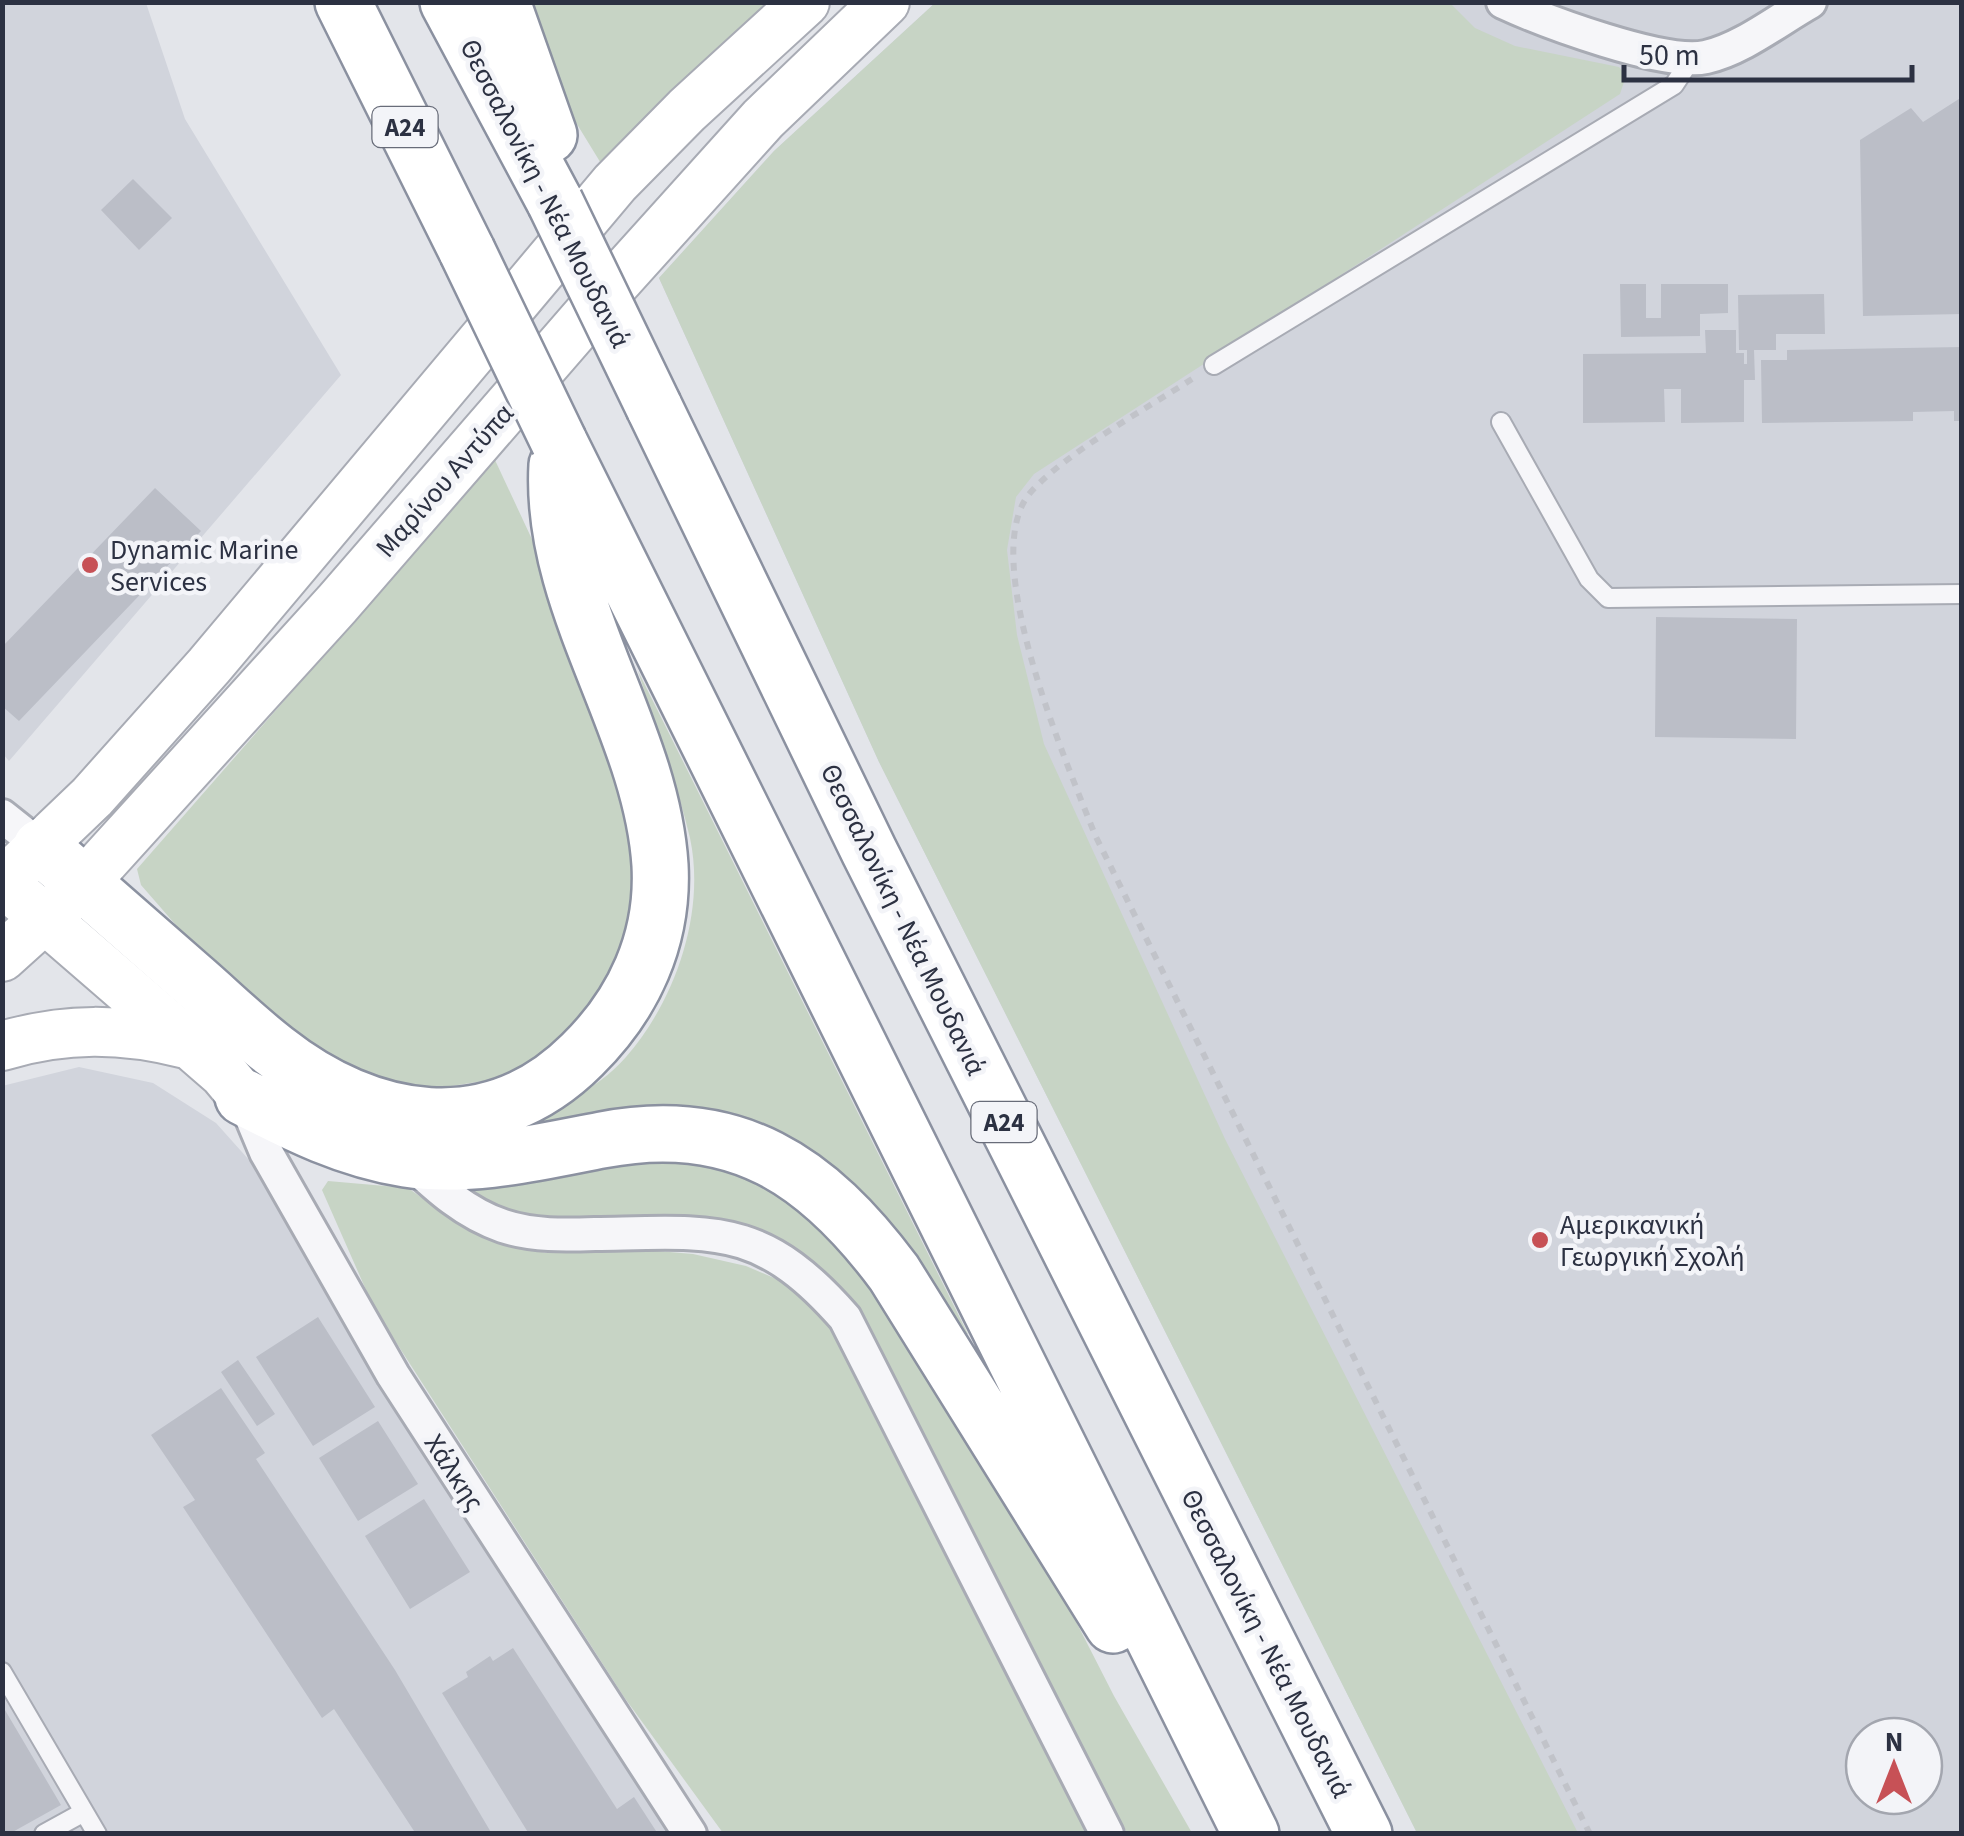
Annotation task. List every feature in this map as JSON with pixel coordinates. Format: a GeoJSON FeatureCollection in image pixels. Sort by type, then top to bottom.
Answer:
{"type":"FeatureCollection","features":[{"type":"Feature","properties":{"kind":"highway","name":"Α24"},"geometry":{"type":"LineString","coordinates":[[343,2],[1251,1834]]}},
{"type":"Feature","properties":{"kind":"highway","name":"Θεσσαλονίκη - Νέα Μουδανιά"},"geometry":{"type":"LineString","coordinates":[[448,2],[555,202],[869,851],[1364,1834]]}},
{"type":"Feature","properties":{"kind":"highway"},"geometry":{"type":"LineString","coordinates":[[502,2],[555,157],[555,202]]}},
{"type":"Feature","properties":{"kind":"highway"},"geometry":{"type":"LineString","coordinates":[[10,862],[276,1052],[346,1096],[393,1112],[468,1116],[500,1109],[570,1068],[601,1037],[627,1002],[644,966],[655,934],[660,866],[655,828],[637,761],[575,591],[559,518],[559,442]]}},
{"type":"Feature","properties":{"kind":"highway"},"geometry":{"type":"LineString","coordinates":[[242,1097],[306,1130],[408,1160],[453,1162],[507,1157],[623,1136],[708,1137],[741,1145],[777,1161],[819,1189],[863,1231],[894,1274],[1092,1593],[1139,1663],[1189,1724],[1251,1834]]}},
{"type":"Feature","properties":{"kind":"main road"},"geometry":{"type":"LineString","coordinates":[[10,862],[92,798],[209,666],[615,182],[686,110],[805,2]]}},
{"type":"Feature","properties":{"kind":"main road","name":"Μαρίνου Αντύπα"},"geometry":{"type":"LineString","coordinates":[[2,957],[64,901],[337,604],[617,280],[763,119],[885,2]]}},
{"type":"Feature","properties":{"kind":"main road"},"geometry":{"type":"LineString","coordinates":[[64,901],[242,1097]]}},
{"type":"Feature","properties":{"kind":"main road"},"geometry":{"type":"LineString","coordinates":[[2,1046],[55,1033],[93,1029],[128,1031],[191,1045]]}},
{"type":"Feature","properties":{"kind":"street"},"geometry":{"type":"LineString","coordinates":[[1504,2],[1587,34],[1692,58],[1720,52],[1810,2]]}},
{"type":"Feature","properties":{"kind":"street","name":"Χάλκης"},"geometry":{"type":"LineString","coordinates":[[242,1097],[266,1152],[393,1375],[690,1834]]}},
{"type":"Feature","properties":{"kind":"street"},"geometry":{"type":"LineString","coordinates":[[408,1160],[455,1203],[504,1226],[560,1235],[706,1234],[750,1242],[786,1260],[816,1285],[845,1318],[1107,1834]]}},
{"type":"Feature","properties":{"kind":"lane"},"geometry":{"type":"LineString","coordinates":[[1214,365],[1674,85],[1689,68],[1692,58]]}},
{"type":"Feature","properties":{"kind":"lane"},"geometry":{"type":"LineString","coordinates":[[1501,422],[1589,579],[1608,598],[1962,594]]}},
{"type":"Feature","properties":{"kind":"lane"},"geometry":{"type":"LineString","coordinates":[[2,1672],[96,1834]]}},
{"type":"Feature","properties":{"kind":"lane"},"geometry":{"type":"LineString","coordinates":[[44,1834],[84,1812]]}},
{"type":"Feature","properties":{"kind":"path"},"geometry":{"type":"LineString","coordinates":[[1214,365],[1080,452],[1030,494],[1021,507],[1014,541],[1022,626],[1056,734],[1095,835],[1590,1834]]}},
{"type":"Feature","properties":{"kind":"shaded area","name":"Dynamic Marine Services"},"geometry":{"type":"Polygon","coordinates":[[[3,3],[146,3],[185,119],[341,375],[9,761],[3,754],[3,3]]]}},
{"type":"Feature","properties":{"kind":"shaded area","name":"Αμερικανική Γεωργική Σχολή"},"geometry":{"type":"Polygon","coordinates":[[[935,3],[1961,3],[1961,1833],[1417,1833],[879,762],[659,278],[774,151],[935,3]]]}},
{"type":"Feature","properties":{"kind":"shaded area"},"geometry":{"type":"Polygon","coordinates":[[[79,1067],[153,1083],[216,1123],[267,1180],[674,1833],[3,1833],[2,1086],[79,1067]]]}},
{"type":"Feature","properties":{"kind":"green space"},"geometry":{"type":"Polygon","coordinates":[[[519,3],[770,3],[602,165],[564,103],[519,3]]]}},
{"type":"Feature","properties":{"kind":"green space"},"geometry":{"type":"Polygon","coordinates":[[[935,3],[1450,3],[1475,28],[1515,46],[1619,67],[1626,76],[1620,94],[1034,474],[1016,497],[1007,550],[1017,635],[1044,744],[1225,1139],[1578,1833],[1417,1833],[879,762],[659,278],[774,151],[935,3]]]}},
{"type":"Feature","properties":{"kind":"green space"},"geometry":{"type":"Polygon","coordinates":[[[495,460],[579,640],[642,868],[631,940],[602,991],[567,1034],[514,1076],[439,1088],[390,1087],[319,1052],[209,963],[141,885],[137,869],[495,460]]]}},
{"type":"Feature","properties":{"kind":"green space"},"geometry":{"type":"Polygon","coordinates":[[[638,671],[968,1334],[962,1334],[900,1239],[855,1184],[796,1140],[760,1124],[699,1108],[678,1108],[488,1135],[562,1104],[612,1071],[659,1010],[682,955],[694,896],[690,838],[638,671]]]}},
{"type":"Feature","properties":{"kind":"green space"},"geometry":{"type":"Polygon","coordinates":[[[652,1160],[744,1166],[806,1201],[871,1272],[995,1463],[1114,1696],[1192,1833],[1127,1833],[874,1356],[725,1222],[626,1216],[523,1218],[453,1188],[526,1181],[652,1160]]]}},
{"type":"Feature","properties":{"kind":"green space"},"geometry":{"type":"Polygon","coordinates":[[[328,1181],[408,1188],[449,1217],[526,1249],[547,1253],[646,1250],[693,1254],[746,1266],[788,1284],[819,1307],[837,1333],[1090,1833],[723,1833],[624,1697],[374,1308],[322,1190],[328,1181]]]}},
{"type":"Feature","properties":{"kind":"building"},"geometry":{"type":"Polygon","coordinates":[[[1962,97],[1962,314],[1863,316],[1860,140],[1911,108],[1923,122],[1962,97]]]}},
{"type":"Feature","properties":{"kind":"building"},"geometry":{"type":"Polygon","coordinates":[[[133,179],[172,218],[139,250],[101,210],[133,179]]]}},
{"type":"Feature","properties":{"kind":"building"},"geometry":{"type":"Polygon","coordinates":[[[1620,284],[1646,284],[1646,318],[1661,318],[1661,284],[1728,284],[1728,313],[1700,314],[1700,336],[1621,337],[1620,284]]]}},
{"type":"Feature","properties":{"kind":"building"},"geometry":{"type":"Polygon","coordinates":[[[1824,294],[1825,334],[1776,334],[1776,350],[1754,350],[1755,380],[1744,380],[1744,422],[1681,423],[1681,389],[1664,389],[1665,422],[1583,423],[1583,354],[1706,353],[1705,330],[1736,330],[1736,353],[1744,353],[1747,364],[1747,350],[1739,350],[1738,295],[1824,294]]]}},
{"type":"Feature","properties":{"kind":"building"},"geometry":{"type":"Polygon","coordinates":[[[1962,347],[1962,421],[1954,421],[1954,411],[1913,412],[1913,421],[1762,423],[1761,360],[1787,360],[1787,350],[1962,347]]]}},
{"type":"Feature","properties":{"kind":"building"},"geometry":{"type":"Polygon","coordinates":[[[155,488],[201,531],[19,721],[2,706],[2,647],[155,488]]]}},
{"type":"Feature","properties":{"kind":"building"},"geometry":{"type":"Polygon","coordinates":[[[1656,617],[1797,619],[1796,739],[1655,737],[1656,617]]]}},
{"type":"Feature","properties":{"kind":"building"},"geometry":{"type":"Polygon","coordinates":[[[318,1317],[375,1407],[313,1446],[256,1357],[318,1317]]]}},
{"type":"Feature","properties":{"kind":"building"},"geometry":{"type":"Polygon","coordinates":[[[238,1360],[275,1414],[257,1426],[221,1372],[238,1360]]]}},
{"type":"Feature","properties":{"kind":"building"},"geometry":{"type":"Polygon","coordinates":[[[221,1388],[265,1453],[256,1459],[395,1670],[492,1834],[416,1834],[334,1709],[322,1718],[183,1507],[195,1500],[151,1435],[221,1388]]]}},
{"type":"Feature","properties":{"kind":"building"},"geometry":{"type":"Polygon","coordinates":[[[378,1421],[418,1484],[358,1521],[319,1458],[378,1421]]]}},
{"type":"Feature","properties":{"kind":"building"},"geometry":{"type":"Polygon","coordinates":[[[424,1499],[470,1572],[410,1609],[365,1536],[424,1499]]]}},
{"type":"Feature","properties":{"kind":"building"},"geometry":{"type":"Polygon","coordinates":[[[513,1648],[617,1809],[634,1797],[658,1834],[529,1834],[442,1693],[468,1677],[466,1672],[490,1656],[493,1661],[513,1648]]]}},
{"type":"Feature","properties":{"kind":"building"},"geometry":{"type":"Polygon","coordinates":[[[2,1705],[61,1805],[9,1834],[2,1834],[2,1705]]]}},
{"type":"Feature","properties":{"kind":"place","name":"Dynamic Marine Services"},"geometry":{"type":"Point","coordinates":[90,565]}},
{"type":"Feature","properties":{"kind":"place","name":"Αμερικανική Γεωργική Σχολή"},"geometry":{"type":"Point","coordinates":[1540,1240]}}]}
